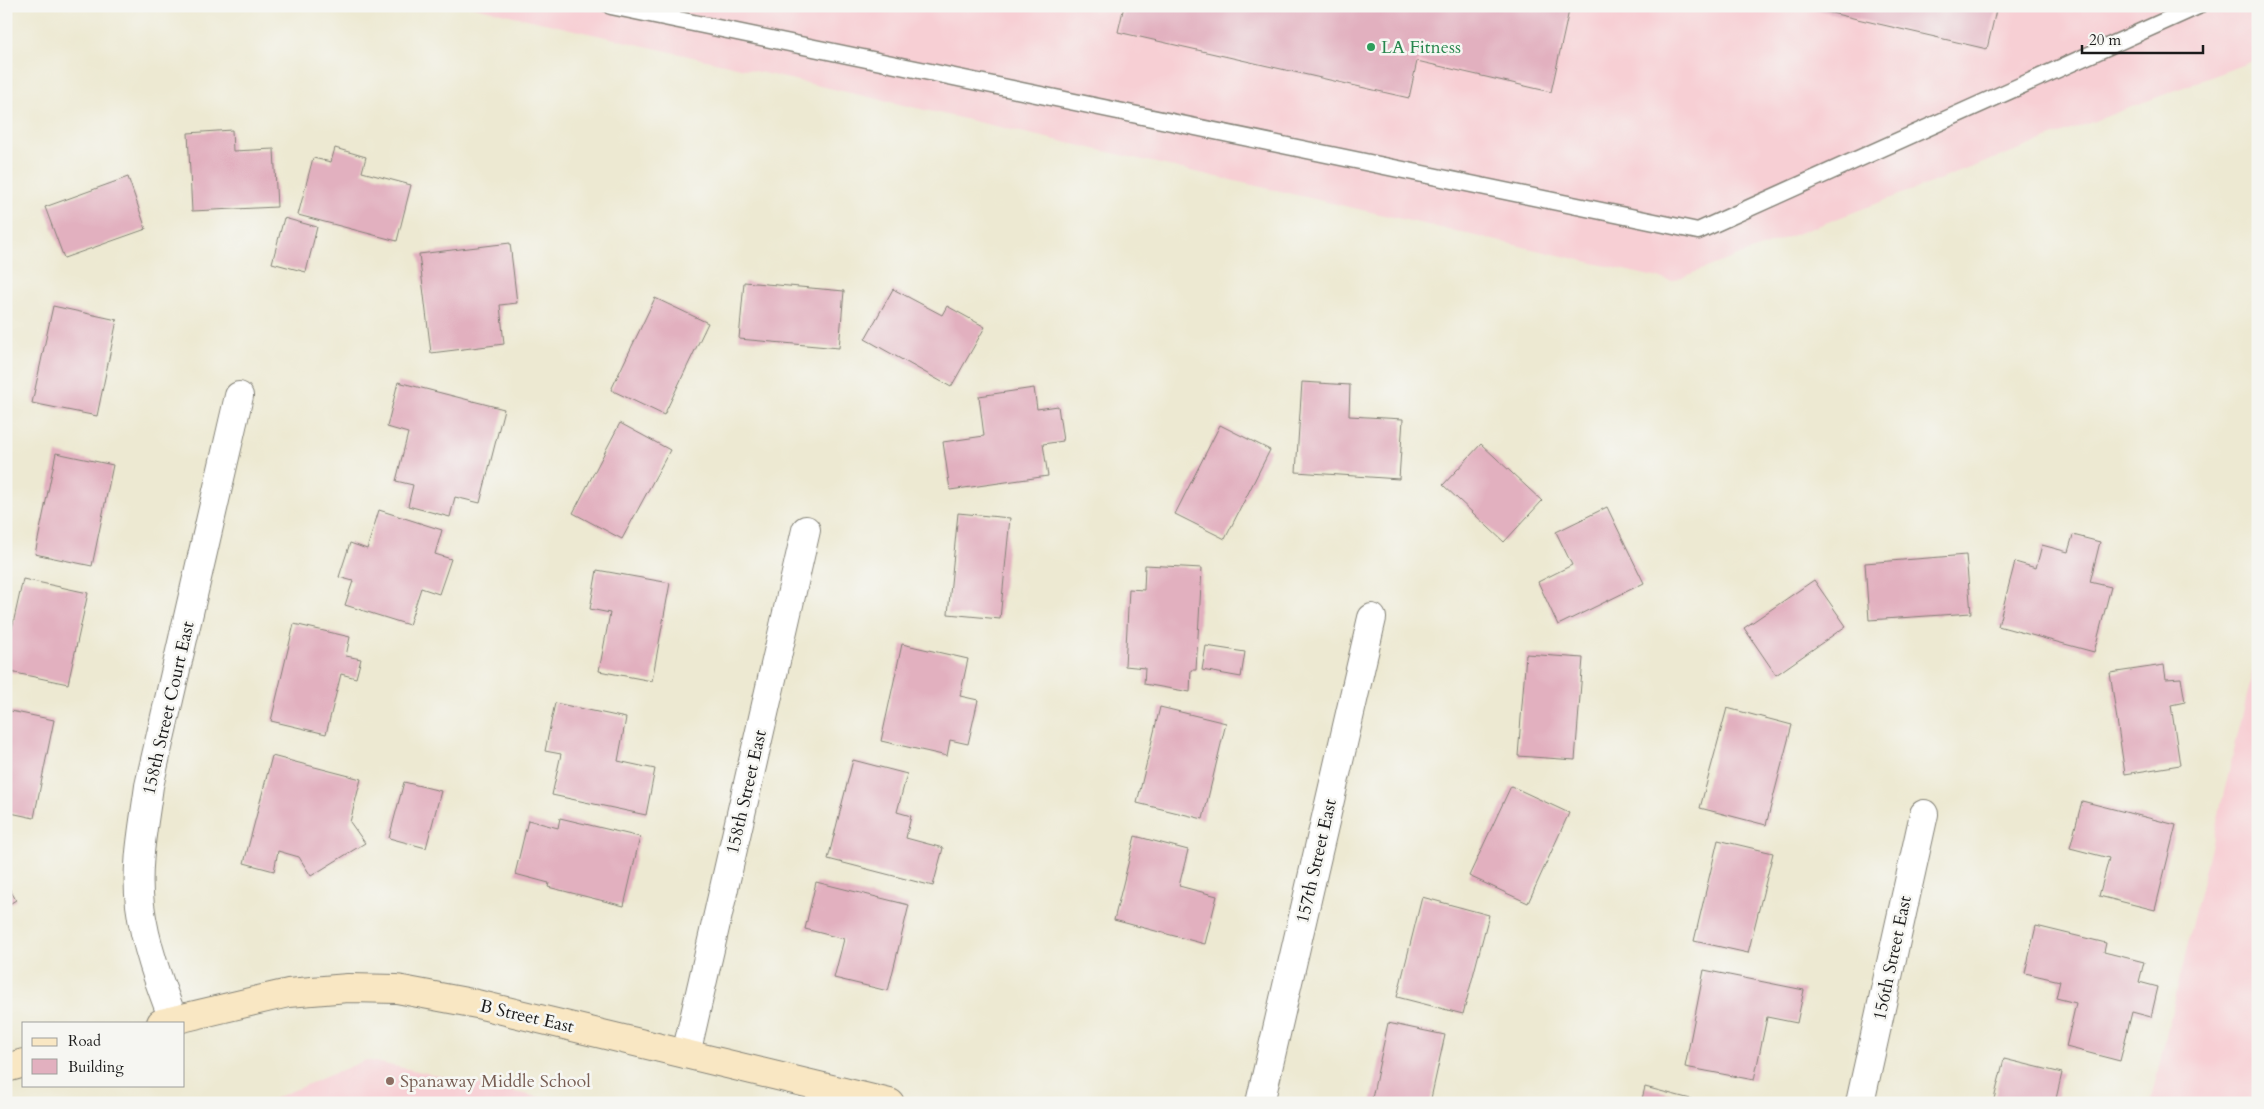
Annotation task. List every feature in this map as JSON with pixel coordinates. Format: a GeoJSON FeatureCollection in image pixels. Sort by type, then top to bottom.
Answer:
{"type":"FeatureCollection","features":[{"type":"Feature","properties":{"kind":"street","name":"158th Street Court East"},"geometry":{"type":"LineString","coordinates":[[167,1021],[150,956],[140,904],[140,850],[149,786],[239,396]]}},
{"type":"Feature","properties":{"kind":"street","name":"158th Street East"},"geometry":{"type":"LineString","coordinates":[[686,1054],[806,530]]}},
{"type":"Feature","properties":{"kind":"street","name":"157th Street East"},"geometry":{"type":"LineString","coordinates":[[1260,1103],[1372,618]]}},
{"type":"Feature","properties":{"kind":"street","name":"156th Street East"},"geometry":{"type":"LineString","coordinates":[[1860,1103],[1924,814]]}},
{"type":"Feature","properties":{"kind":"street","name":"B Street East"},"geometry":{"type":"LineString","coordinates":[[167,1021],[288,993],[348,988],[397,989],[477,1004],[890,1103]]}},
{"type":"Feature","properties":{"kind":"street"},"geometry":{"type":"LineString","coordinates":[[6,1068],[22,1064]]}},
{"type":"Feature","properties":{"kind":"lane"},"geometry":{"type":"LineString","coordinates":[[610,6],[1698,231],[2198,6]]}},
{"type":"Feature","properties":{"kind":"shaded area"},"geometry":{"type":"Polygon","coordinates":[[[470,6],[2258,6],[2258,59],[1672,281],[470,6]]]}},
{"type":"Feature","properties":{"kind":"shaded area"},"geometry":{"type":"Polygon","coordinates":[[[2258,649],[2258,1103],[2150,1103],[2258,649]]]}},
{"type":"Feature","properties":{"kind":"shaded area","name":"Spanaway Middle School"},"geometry":{"type":"Polygon","coordinates":[[[366,1060],[566,1103],[263,1103],[366,1060]]]}},
{"type":"Feature","properties":{"kind":"building","name":"LA Fitness"},"geometry":{"type":"Polygon","coordinates":[[[1124,6],[1570,6],[1551,92],[1417,61],[1409,98],[1118,32],[1124,6]]]}},
{"type":"Feature","properties":{"kind":"building"},"geometry":{"type":"Polygon","coordinates":[[[1801,6],[1997,6],[1987,49],[1801,6]]]}},
{"type":"Feature","properties":{"kind":"building"},"geometry":{"type":"Polygon","coordinates":[[[232,130],[233,151],[274,149],[277,207],[192,211],[188,133],[232,130]]]}},
{"type":"Feature","properties":{"kind":"building"},"geometry":{"type":"Polygon","coordinates":[[[335,148],[366,157],[362,172],[411,185],[397,241],[298,215],[313,158],[331,162],[335,148]]]}},
{"type":"Feature","properties":{"kind":"building"},"geometry":{"type":"Polygon","coordinates":[[[128,177],[146,229],[64,258],[45,207],[128,177]]]}},
{"type":"Feature","properties":{"kind":"building"},"geometry":{"type":"Polygon","coordinates":[[[284,218],[317,227],[306,272],[272,263],[284,218]]]}},
{"type":"Feature","properties":{"kind":"building"},"geometry":{"type":"Polygon","coordinates":[[[510,243],[517,303],[500,305],[504,344],[431,353],[419,254],[510,243]]]}},
{"type":"Feature","properties":{"kind":"building"},"geometry":{"type":"Polygon","coordinates":[[[744,282],[844,291],[839,348],[739,339],[744,282]]]}},
{"type":"Feature","properties":{"kind":"building"},"geometry":{"type":"Polygon","coordinates":[[[893,289],[942,315],[947,306],[985,327],[951,387],[865,339],[893,289]]]}},
{"type":"Feature","properties":{"kind":"building"},"geometry":{"type":"Polygon","coordinates":[[[655,298],[708,323],[664,415],[611,390],[655,298]]]}},
{"type":"Feature","properties":{"kind":"building"},"geometry":{"type":"Polygon","coordinates":[[[53,306],[117,320],[97,416],[32,403],[53,306]]]}},
{"type":"Feature","properties":{"kind":"building"},"geometry":{"type":"Polygon","coordinates":[[[398,382],[504,409],[480,503],[455,497],[450,517],[408,506],[413,485],[396,481],[408,433],[387,427],[398,382]]]}},
{"type":"Feature","properties":{"kind":"building"},"geometry":{"type":"Polygon","coordinates":[[[1302,382],[1350,385],[1349,416],[1403,419],[1399,479],[1296,472],[1302,382]]]}},
{"type":"Feature","properties":{"kind":"building"},"geometry":{"type":"Polygon","coordinates":[[[1034,388],[1037,409],[1058,406],[1063,441],[1043,444],[1048,476],[950,490],[943,442],[984,436],[979,396],[1034,388]]]}},
{"type":"Feature","properties":{"kind":"building"},"geometry":{"type":"Polygon","coordinates":[[[620,423],[670,450],[622,539],[573,513],[620,423]]]}},
{"type":"Feature","properties":{"kind":"building"},"geometry":{"type":"Polygon","coordinates":[[[1220,425],[1270,450],[1225,539],[1175,514],[1220,425]]]}},
{"type":"Feature","properties":{"kind":"building"},"geometry":{"type":"Polygon","coordinates":[[[1481,444],[1542,501],[1504,542],[1443,485],[1481,444]]]}},
{"type":"Feature","properties":{"kind":"building"},"geometry":{"type":"Polygon","coordinates":[[[56,453],[113,465],[92,566],[35,554],[56,453]]]}},
{"type":"Feature","properties":{"kind":"building"},"geometry":{"type":"Polygon","coordinates":[[[1607,507],[1644,583],[1558,625],[1538,582],[1572,565],[1556,532],[1607,507]]]}},
{"type":"Feature","properties":{"kind":"building"},"geometry":{"type":"Polygon","coordinates":[[[379,510],[442,530],[435,554],[451,559],[439,594],[421,588],[409,625],[345,605],[353,581],[339,577],[350,543],[367,549],[379,510]]]}},
{"type":"Feature","properties":{"kind":"building"},"geometry":{"type":"Polygon","coordinates":[[[958,513],[1010,518],[1000,619],[948,614],[958,513]]]}},
{"type":"Feature","properties":{"kind":"building"},"geometry":{"type":"Polygon","coordinates":[[[2073,535],[2100,542],[2090,582],[2111,587],[2094,652],[1998,626],[2015,562],[2036,568],[2042,545],[2068,552],[2073,535]]]}},
{"type":"Feature","properties":{"kind":"building"},"geometry":{"type":"Polygon","coordinates":[[[1966,555],[1971,613],[1869,620],[1865,563],[1966,555]]]}},
{"type":"Feature","properties":{"kind":"building"},"geometry":{"type":"Polygon","coordinates":[[[1145,565],[1202,568],[1196,670],[1191,670],[1190,692],[1144,684],[1145,668],[1125,666],[1129,589],[1144,590],[1145,565]]]}},
{"type":"Feature","properties":{"kind":"building"},"geometry":{"type":"Polygon","coordinates":[[[597,570],[670,583],[652,681],[599,671],[610,613],[590,609],[597,570]]]}},
{"type":"Feature","properties":{"kind":"building"},"geometry":{"type":"Polygon","coordinates":[[[23,579],[88,593],[68,684],[6,671],[6,655],[23,579]]]}},
{"type":"Feature","properties":{"kind":"building"},"geometry":{"type":"Polygon","coordinates":[[[1814,580],[1846,626],[1776,675],[1744,628],[1814,580]]]}},
{"type":"Feature","properties":{"kind":"building"},"geometry":{"type":"Polygon","coordinates":[[[294,624],[350,637],[346,656],[361,659],[356,678],[341,674],[326,734],[271,721],[294,624]]]}},
{"type":"Feature","properties":{"kind":"building"},"geometry":{"type":"Polygon","coordinates":[[[902,644],[968,659],[960,696],[978,700],[968,744],[950,740],[947,756],[881,741],[902,644]]]}},
{"type":"Feature","properties":{"kind":"building"},"geometry":{"type":"Polygon","coordinates":[[[1206,646],[1245,652],[1241,677],[1202,670],[1206,646]]]}},
{"type":"Feature","properties":{"kind":"building"},"geometry":{"type":"Polygon","coordinates":[[[1526,654],[1583,658],[1575,760],[1518,756],[1526,654]]]}},
{"type":"Feature","properties":{"kind":"building"},"geometry":{"type":"Polygon","coordinates":[[[2164,665],[2166,679],[2181,678],[2185,702],[2171,705],[2180,765],[2125,774],[2110,673],[2164,665]]]}},
{"type":"Feature","properties":{"kind":"building"},"geometry":{"type":"Polygon","coordinates":[[[555,703],[626,718],[618,761],[655,769],[646,815],[552,795],[561,754],[545,751],[555,703]]]}},
{"type":"Feature","properties":{"kind":"building"},"geometry":{"type":"Polygon","coordinates":[[[1160,707],[1226,723],[1203,819],[1137,803],[1160,707]]]}},
{"type":"Feature","properties":{"kind":"building"},"geometry":{"type":"Polygon","coordinates":[[[1727,708],[1792,725],[1766,825],[1700,808],[1727,708]]]}},
{"type":"Feature","properties":{"kind":"building"},"geometry":{"type":"Polygon","coordinates":[[[6,710],[54,720],[34,818],[6,812],[6,710]]]}},
{"type":"Feature","properties":{"kind":"building"},"geometry":{"type":"Polygon","coordinates":[[[272,756],[361,779],[350,822],[365,843],[311,876],[299,857],[278,851],[274,871],[244,863],[272,756]]]}},
{"type":"Feature","properties":{"kind":"building"},"geometry":{"type":"Polygon","coordinates":[[[853,760],[907,774],[897,812],[911,816],[906,838],[943,848],[933,886],[828,859],[853,760]]]}},
{"type":"Feature","properties":{"kind":"building"},"geometry":{"type":"Polygon","coordinates":[[[404,782],[441,791],[426,848],[389,838],[404,782]]]}},
{"type":"Feature","properties":{"kind":"building"},"geometry":{"type":"Polygon","coordinates":[[[1511,786],[1569,813],[1528,903],[1469,876],[1511,786]]]}},
{"type":"Feature","properties":{"kind":"building"},"geometry":{"type":"Polygon","coordinates":[[[2082,801],[2176,825],[2155,910],[2099,896],[2109,858],[2070,848],[2082,801]]]}},
{"type":"Feature","properties":{"kind":"building"},"geometry":{"type":"Polygon","coordinates":[[[560,818],[640,837],[624,906],[548,887],[549,883],[515,874],[528,820],[558,828],[560,818]]]}},
{"type":"Feature","properties":{"kind":"building"},"geometry":{"type":"Polygon","coordinates":[[[1135,836],[1188,850],[1179,886],[1217,896],[1205,944],[1114,920],[1135,836]]]}},
{"type":"Feature","properties":{"kind":"building"},"geometry":{"type":"Polygon","coordinates":[[[1718,840],[1773,853],[1748,953],[1694,941],[1718,840]]]}},
{"type":"Feature","properties":{"kind":"building"},"geometry":{"type":"Polygon","coordinates":[[[816,882],[909,905],[888,991],[834,978],[844,939],[805,929],[816,882]]]}},
{"type":"Feature","properties":{"kind":"building"},"geometry":{"type":"Polygon","coordinates":[[[6,883],[16,900],[6,906],[6,883]]]}},
{"type":"Feature","properties":{"kind":"building"},"geometry":{"type":"Polygon","coordinates":[[[1422,897],[1489,915],[1463,1014],[1397,997],[1422,897]]]}},
{"type":"Feature","properties":{"kind":"building"},"geometry":{"type":"Polygon","coordinates":[[[2036,926],[2106,943],[2104,952],[2144,962],[2139,982],[2158,987],[2151,1017],[2132,1012],[2120,1061],[2066,1047],[2076,1003],[2056,998],[2060,981],[2025,973],[2036,926]]]}},
{"type":"Feature","properties":{"kind":"building"},"geometry":{"type":"Polygon","coordinates":[[[1704,970],[1804,990],[1797,1023],[1767,1017],[1754,1080],[1685,1067],[1704,970]]]}},
{"type":"Feature","properties":{"kind":"building"},"geometry":{"type":"Polygon","coordinates":[[[1388,1023],[1445,1035],[1430,1103],[1371,1103],[1388,1023]]]}},
{"type":"Feature","properties":{"kind":"building"},"geometry":{"type":"Polygon","coordinates":[[[2004,1059],[2062,1073],[2055,1103],[1993,1103],[2004,1059]]]}},
{"type":"Feature","properties":{"kind":"building"},"geometry":{"type":"Polygon","coordinates":[[[1645,1087],[1702,1102],[1641,1103],[1645,1087]]]}},
{"type":"Feature","properties":{"kind":"place","name":"LA Fitness"},"geometry":{"type":"Point","coordinates":[1371,47]}},
{"type":"Feature","properties":{"kind":"place","name":"Spanaway Middle School"},"geometry":{"type":"Point","coordinates":[390,1081]}}]}
